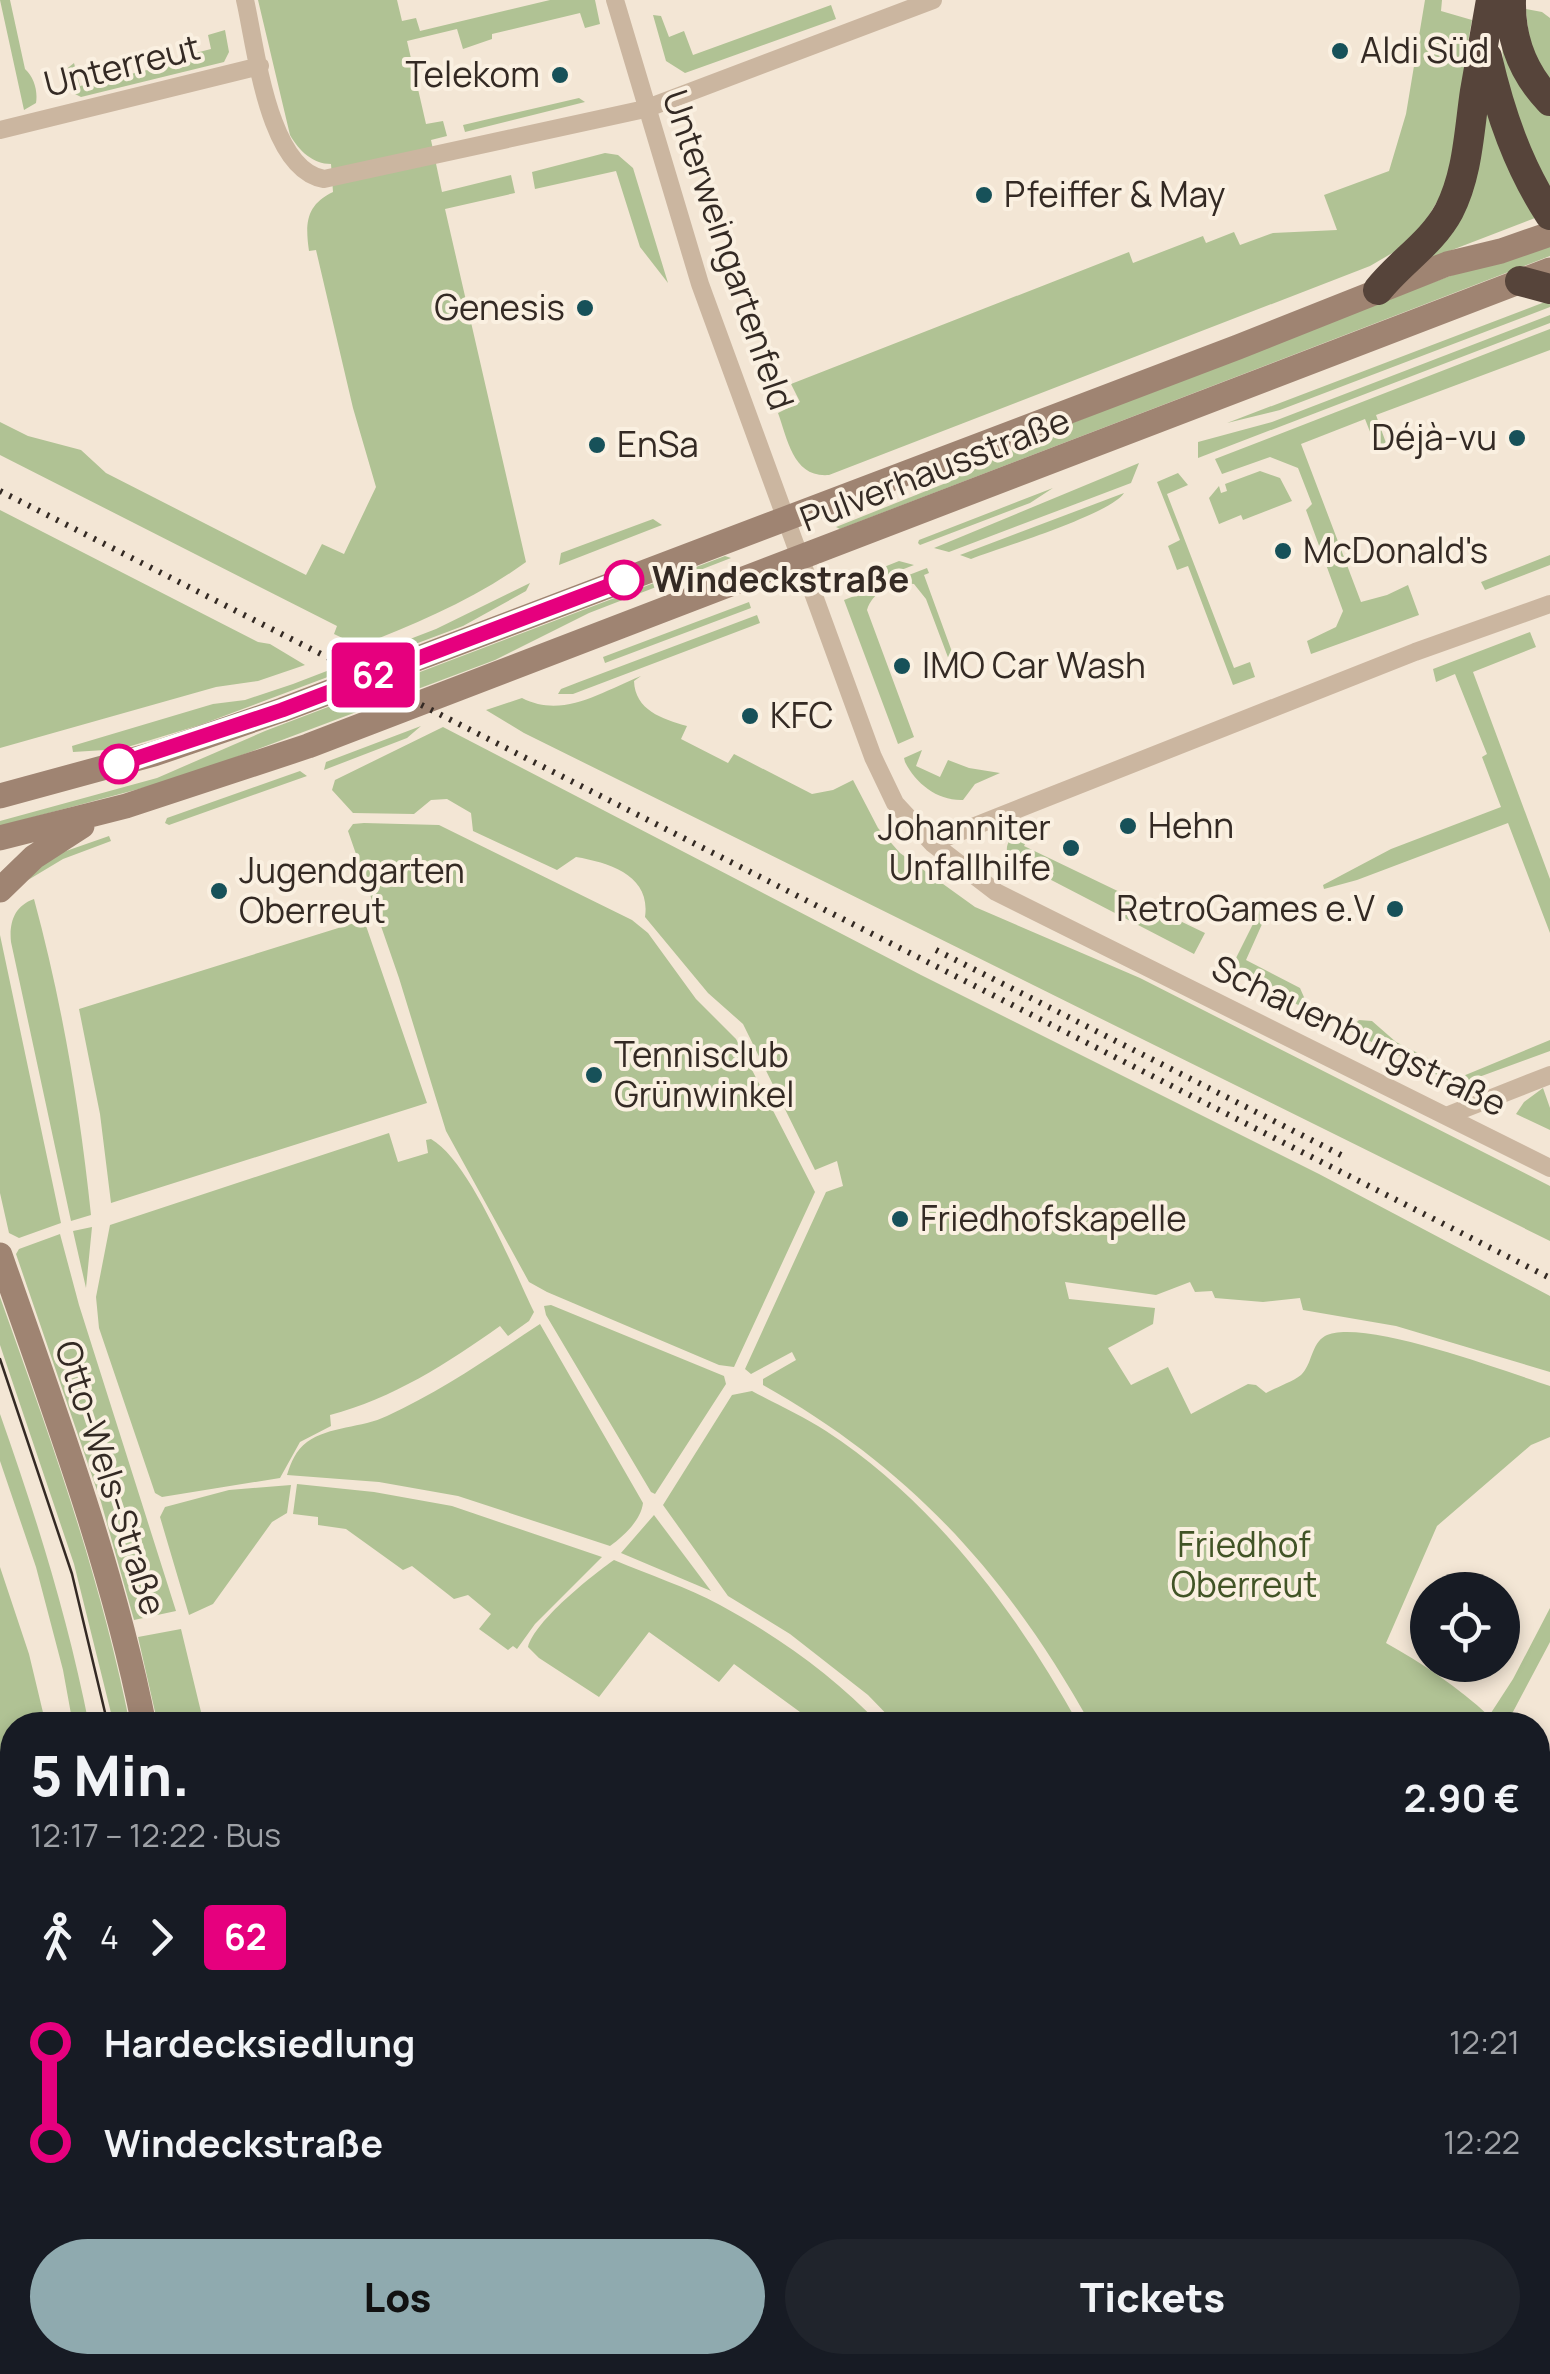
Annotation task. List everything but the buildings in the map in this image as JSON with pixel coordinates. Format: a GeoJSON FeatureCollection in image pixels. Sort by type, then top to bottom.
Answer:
{"type":"FeatureCollection","features":[{"type":"Feature","properties":{"kind":"highway"},"geometry":{"type":"LineString","coordinates":[[1378,290],[1396,267],[1425,244],[1449,212],[1465,164],[1491,0]]}},
{"type":"Feature","properties":{"kind":"highway"},"geometry":{"type":"LineString","coordinates":[[1511,0],[1518,50],[1534,83],[1550,101]]}},
{"type":"Feature","properties":{"kind":"highway"},"geometry":{"type":"LineString","coordinates":[[1484,44],[1508,133],[1530,184],[1550,215]]}},
{"type":"Feature","properties":{"kind":"main road","name":"Pulverhausstraße"},"geometry":{"type":"LineString","coordinates":[[0,796],[154,754],[224,730],[1238,347],[1446,264],[1501,252],[1550,234]]}},
{"type":"Feature","properties":{"kind":"main road","name":"Pulverhausstraße"},"geometry":{"type":"LineString","coordinates":[[0,838],[103,812],[308,746],[1535,285],[1550,270]]}},
{"type":"Feature","properties":{"kind":"main road"},"geometry":{"type":"LineString","coordinates":[[0,890],[34,857],[103,812]]}},
{"type":"Feature","properties":{"kind":"main road","name":"Otto-Wels-Straße"},"geometry":{"type":"LineString","coordinates":[[0,1255],[90,1516],[141,1712]]}},
{"type":"Feature","properties":{"kind":"street"},"geometry":{"type":"LineString","coordinates":[[245,0],[276,134],[285,151],[306,173],[324,179],[645,109],[933,0]]}},
{"type":"Feature","properties":{"kind":"street","name":"Unterweingartenfeld"},"geometry":{"type":"LineString","coordinates":[[615,0],[700,284],[786,518]]}},
{"type":"Feature","properties":{"kind":"street","name":"Unterreut"},"geometry":{"type":"LineString","coordinates":[[0,130],[260,66]]}},
{"type":"Feature","properties":{"kind":"street","name":"Schauenburgstraße"},"geometry":{"type":"LineString","coordinates":[[786,518],[874,757],[895,803],[932,843],[996,892],[1550,1168]]}},
{"type":"Feature","properties":{"kind":"street"},"geometry":{"type":"LineString","coordinates":[[932,843],[1415,652],[1550,604]]}},
{"type":"Feature","properties":{"kind":"street"},"geometry":{"type":"LineString","coordinates":[[1446,1116],[1550,1074]]}},
{"type":"Feature","properties":{"kind":"green space"},"geometry":{"type":"Polygon","coordinates":[[[0,0],[10,0],[25,69],[36,89],[36,103],[24,110],[0,0]]]}},
{"type":"Feature","properties":{"kind":"green space"},"geometry":{"type":"Polygon","coordinates":[[[258,0],[397,0],[402,21],[416,18],[420,31],[550,0],[595,0],[600,24],[585,28],[580,13],[492,34],[492,39],[463,49],[457,29],[407,41],[426,124],[443,121],[447,136],[431,140],[442,192],[511,175],[515,193],[445,209],[526,562],[446,609],[359,646],[334,634],[337,626],[0,455],[0,422],[28,436],[81,450],[106,473],[306,575],[322,544],[344,554],[376,487],[316,250],[309,251],[309,216],[317,203],[333,192],[331,164],[307,156],[290,135],[258,0]]]}},
{"type":"Feature","properties":{"kind":"green space"},"geometry":{"type":"Polygon","coordinates":[[[1425,0],[1442,0],[1441,11],[1472,20],[1468,42],[1473,44],[1449,182],[1423,225],[1394,252],[1370,266],[829,475],[817,474],[800,464],[778,413],[800,402],[791,384],[1129,252],[1133,263],[1203,236],[1206,243],[1234,232],[1240,245],[1273,233],[1337,230],[1324,195],[1389,171],[1406,114],[1425,0]]]}},
{"type":"Feature","properties":{"kind":"green space"},"geometry":{"type":"Polygon","coordinates":[[[831,5],[836,19],[685,73],[666,61],[653,15],[661,16],[669,37],[684,31],[693,55],[831,5]]]}},
{"type":"Feature","properties":{"kind":"green space"},"geometry":{"type":"Polygon","coordinates":[[[1526,9],[1550,18],[1550,86],[1532,50],[1526,9]]]}},
{"type":"Feature","properties":{"kind":"green space"},"geometry":{"type":"Polygon","coordinates":[[[225,30],[229,52],[224,62],[81,97],[67,90],[64,71],[74,63],[80,86],[181,62],[180,57],[211,49],[208,35],[225,30]]]}},
{"type":"Feature","properties":{"kind":"green space"},"geometry":{"type":"Polygon","coordinates":[[[1502,36],[1550,111],[1550,194],[1516,118],[1505,76],[1502,36]]]}},
{"type":"Feature","properties":{"kind":"green space"},"geometry":{"type":"Polygon","coordinates":[[[579,98],[585,102],[465,132],[463,125],[579,98]]]}},
{"type":"Feature","properties":{"kind":"green space"},"geometry":{"type":"Polygon","coordinates":[[[1485,107],[1535,218],[1426,260],[1485,107]]]}},
{"type":"Feature","properties":{"kind":"green space"},"geometry":{"type":"Polygon","coordinates":[[[605,153],[618,155],[633,168],[668,283],[640,247],[616,171],[535,189],[532,172],[605,153]]]}},
{"type":"Feature","properties":{"kind":"green space"},"geometry":{"type":"Polygon","coordinates":[[[1550,239],[1550,256],[840,529],[836,527],[946,483],[1039,436],[1550,239]]]}},
{"type":"Feature","properties":{"kind":"green space"},"geometry":{"type":"Polygon","coordinates":[[[1550,300],[1550,307],[1280,410],[1227,423],[1550,300]]]}},
{"type":"Feature","properties":{"kind":"green space"},"geometry":{"type":"Polygon","coordinates":[[[1550,315],[1550,323],[1198,458],[1198,442],[1272,422],[1550,315]]]}},
{"type":"Feature","properties":{"kind":"green space"},"geometry":{"type":"Polygon","coordinates":[[[1550,329],[1550,350],[1376,415],[1386,443],[1376,447],[1365,419],[1301,444],[1361,602],[1408,585],[1419,615],[1311,654],[1307,641],[1336,627],[1343,611],[1306,510],[1312,504],[1298,468],[1270,457],[1222,474],[1215,459],[1550,329]]]}},
{"type":"Feature","properties":{"kind":"green space"},"geometry":{"type":"Polygon","coordinates":[[[1139,463],[1131,483],[949,552],[934,548],[1139,463]]]}},
{"type":"Feature","properties":{"kind":"green space"},"geometry":{"type":"Polygon","coordinates":[[[1260,471],[1280,478],[1292,501],[1243,520],[1241,515],[1219,524],[1209,498],[1219,486],[1221,493],[1227,491],[1225,484],[1260,471]]]}},
{"type":"Feature","properties":{"kind":"green space"},"geometry":{"type":"Polygon","coordinates":[[[1178,473],[1188,485],[1167,494],[1234,668],[1250,662],[1255,677],[1233,685],[1188,566],[1177,570],[1168,546],[1180,540],[1157,482],[1178,473]]]}},
{"type":"Feature","properties":{"kind":"green space"},"geometry":{"type":"Polygon","coordinates":[[[1053,488],[1030,503],[918,543],[919,540],[1053,488]]]}},
{"type":"Feature","properties":{"kind":"green space"},"geometry":{"type":"Polygon","coordinates":[[[1124,493],[1099,511],[1054,530],[971,559],[960,555],[1124,493]]]}},
{"type":"Feature","properties":{"kind":"green space"},"geometry":{"type":"Polygon","coordinates":[[[0,510],[305,665],[258,681],[216,687],[0,748],[0,510]]]}},
{"type":"Feature","properties":{"kind":"green space"},"geometry":{"type":"Polygon","coordinates":[[[653,519],[662,525],[559,565],[561,553],[653,519]]]}},
{"type":"Feature","properties":{"kind":"green space"},"geometry":{"type":"Polygon","coordinates":[[[1550,555],[1550,565],[1485,590],[1481,582],[1550,555]]]}},
{"type":"Feature","properties":{"kind":"green space"},"geometry":{"type":"Polygon","coordinates":[[[725,556],[731,558],[589,613],[495,660],[231,759],[150,786],[0,826],[0,821],[157,778],[265,731],[725,556]]]}},
{"type":"Feature","properties":{"kind":"green space"},"geometry":{"type":"Polygon","coordinates":[[[899,561],[914,565],[873,581],[868,579],[869,573],[899,561]]]}},
{"type":"Feature","properties":{"kind":"green space"},"geometry":{"type":"Polygon","coordinates":[[[927,568],[929,573],[924,575],[955,660],[949,660],[926,599],[914,584],[886,589],[874,597],[867,610],[914,737],[898,744],[844,600],[927,568]]]}},
{"type":"Feature","properties":{"kind":"green space"},"geometry":{"type":"Polygon","coordinates":[[[530,583],[526,591],[463,626],[200,725],[121,749],[73,752],[72,746],[293,684],[436,629],[530,583]]]}},
{"type":"Feature","properties":{"kind":"green space"},"geometry":{"type":"Polygon","coordinates":[[[749,602],[751,608],[605,663],[603,657],[749,602]]]}},
{"type":"Feature","properties":{"kind":"green space"},"geometry":{"type":"Polygon","coordinates":[[[757,615],[760,623],[573,694],[558,694],[561,689],[757,615]]]}},
{"type":"Feature","properties":{"kind":"green space"},"geometry":{"type":"Polygon","coordinates":[[[1530,632],[1536,647],[1473,672],[1550,879],[1550,933],[1508,823],[1324,889],[1323,885],[1391,849],[1501,807],[1482,757],[1487,754],[1455,674],[1436,682],[1433,669],[1530,632]]]}},
{"type":"Feature","properties":{"kind":"green space"},"geometry":{"type":"Polygon","coordinates":[[[641,676],[634,681],[645,706],[687,726],[681,739],[728,763],[734,754],[812,794],[833,790],[853,780],[878,828],[900,853],[975,907],[1140,978],[1550,1186],[1550,1241],[524,733],[486,710],[522,698],[552,706],[582,701],[641,676]]]}},
{"type":"Feature","properties":{"kind":"green space"},"geometry":{"type":"Polygon","coordinates":[[[421,726],[407,738],[324,770],[326,762],[421,726]]]}},
{"type":"Feature","properties":{"kind":"green space","name":"Friedhof Oberreut"},"geometry":{"type":"Polygon","coordinates":[[[443,727],[1550,1296],[1550,1372],[1396,1326],[1303,1310],[1300,1298],[1263,1302],[1215,1298],[1212,1291],[1195,1292],[1190,1282],[1156,1295],[1065,1282],[1069,1299],[1155,1308],[1153,1324],[1108,1348],[1131,1385],[1168,1367],[1191,1414],[1248,1384],[1266,1393],[1293,1380],[1305,1371],[1320,1340],[1343,1332],[1401,1340],[1550,1386],[1550,1437],[1531,1445],[1437,1526],[1417,1572],[1410,1572],[1410,1588],[1386,1643],[1410,1657],[1410,1682],[1447,1682],[1484,1712],[1083,1712],[1026,1621],[952,1531],[865,1453],[763,1385],[763,1379],[796,1360],[792,1352],[751,1374],[745,1369],[826,1192],[843,1186],[837,1161],[815,1170],[743,1024],[708,993],[645,917],[642,891],[635,882],[615,868],[576,857],[557,870],[473,831],[471,813],[447,799],[431,800],[414,814],[353,813],[332,790],[335,780],[443,727]]]}},
{"type":"Feature","properties":{"kind":"green space"},"geometry":{"type":"Polygon","coordinates":[[[922,750],[916,766],[940,777],[948,760],[1000,773],[975,784],[963,800],[945,798],[922,784],[905,762],[904,758],[922,750]]]}},
{"type":"Feature","properties":{"kind":"green space"},"geometry":{"type":"Polygon","coordinates":[[[300,771],[307,776],[169,825],[165,823],[167,818],[300,771]]]}},
{"type":"Feature","properties":{"kind":"green space"},"geometry":{"type":"Polygon","coordinates":[[[1036,823],[1024,846],[1205,933],[1194,954],[1009,858],[1010,840],[1036,823]]]}},
{"type":"Feature","properties":{"kind":"green space","name":"Tennisclub Grünwinkel"},"geometry":{"type":"Polygon","coordinates":[[[353,824],[439,825],[632,920],[648,933],[696,999],[736,1039],[815,1192],[734,1367],[719,1365],[529,1282],[446,1131],[348,831],[353,824]]]}},
{"type":"Feature","properties":{"kind":"green space"},"geometry":{"type":"Polygon","coordinates":[[[109,836],[111,841],[63,859],[28,880],[46,858],[109,836]]]}},
{"type":"Feature","properties":{"kind":"green space"},"geometry":{"type":"Polygon","coordinates":[[[34,899],[61,1016],[87,1175],[91,1215],[71,1221],[11,942],[14,916],[34,899]]]}},
{"type":"Feature","properties":{"kind":"green space"},"geometry":{"type":"Polygon","coordinates":[[[1266,908],[1246,960],[1300,988],[1310,1011],[1230,970],[1260,910],[1266,908]]]}},
{"type":"Feature","properties":{"kind":"green space"},"geometry":{"type":"Polygon","coordinates":[[[364,920],[427,1103],[111,1203],[100,1114],[79,1009],[364,920]]]}},
{"type":"Feature","properties":{"kind":"green space"},"geometry":{"type":"Polygon","coordinates":[[[0,935],[61,1223],[19,1238],[9,1233],[0,1193],[0,935]]]}},
{"type":"Feature","properties":{"kind":"green space"},"geometry":{"type":"Polygon","coordinates":[[[1359,1020],[1372,1021],[1396,1042],[1463,1076],[1550,1040],[1550,1051],[1457,1085],[1348,1030],[1359,1020]]]}},
{"type":"Feature","properties":{"kind":"green space"},"geometry":{"type":"Polygon","coordinates":[[[1543,1088],[1550,1108],[1550,1130],[1516,1114],[1524,1102],[1543,1088]]]}},
{"type":"Feature","properties":{"kind":"green space"},"geometry":{"type":"Polygon","coordinates":[[[389,1133],[398,1162],[428,1153],[426,1140],[431,1139],[461,1169],[534,1312],[529,1321],[508,1336],[500,1326],[419,1378],[375,1400],[330,1415],[331,1426],[300,1442],[280,1478],[162,1497],[155,1493],[99,1328],[96,1297],[110,1225],[389,1133]]]}},
{"type":"Feature","properties":{"kind":"green space"},"geometry":{"type":"Polygon","coordinates":[[[92,1227],[86,1288],[73,1231],[92,1227]]]}},
{"type":"Feature","properties":{"kind":"green space"},"geometry":{"type":"Polygon","coordinates":[[[60,1234],[176,1611],[134,1620],[101,1502],[16,1254],[19,1249],[60,1234]]]}},
{"type":"Feature","properties":{"kind":"green space"},"geometry":{"type":"Polygon","coordinates":[[[0,1297],[89,1562],[127,1712],[111,1712],[74,1564],[0,1345],[0,1297]]]}},
{"type":"Feature","properties":{"kind":"green space"},"geometry":{"type":"Polygon","coordinates":[[[551,1305],[724,1376],[726,1384],[655,1494],[546,1315],[544,1306],[551,1305]]]}},
{"type":"Feature","properties":{"kind":"green space"},"geometry":{"type":"Polygon","coordinates":[[[540,1324],[643,1503],[635,1521],[610,1546],[458,1496],[379,1482],[287,1475],[303,1445],[316,1437],[377,1420],[407,1406],[540,1324]]]}},
{"type":"Feature","properties":{"kind":"green space"},"geometry":{"type":"Polygon","coordinates":[[[752,1391],[817,1426],[866,1459],[903,1491],[938,1526],[1000,1601],[1072,1712],[884,1712],[790,1634],[728,1596],[663,1505],[732,1395],[752,1391]]]}},
{"type":"Feature","properties":{"kind":"green space"},"geometry":{"type":"Polygon","coordinates":[[[0,1414],[50,1568],[86,1712],[71,1712],[36,1567],[0,1461],[0,1414]]]}},
{"type":"Feature","properties":{"kind":"green space"},"geometry":{"type":"Polygon","coordinates":[[[297,1484],[452,1506],[602,1557],[535,1624],[517,1649],[513,1646],[508,1650],[479,1629],[491,1614],[468,1595],[454,1599],[412,1566],[403,1570],[346,1529],[318,1525],[318,1517],[293,1514],[297,1484]]]}},
{"type":"Feature","properties":{"kind":"green space"},"geometry":{"type":"Polygon","coordinates":[[[291,1485],[287,1513],[272,1522],[213,1604],[189,1615],[160,1517],[165,1507],[229,1490],[291,1485]]]}},
{"type":"Feature","properties":{"kind":"green space"},"geometry":{"type":"Polygon","coordinates":[[[654,1515],[711,1591],[621,1553],[654,1515]]]}},
{"type":"Feature","properties":{"kind":"green space"},"geometry":{"type":"Polygon","coordinates":[[[614,1560],[681,1587],[764,1630],[825,1674],[868,1712],[800,1712],[734,1664],[719,1682],[649,1632],[599,1697],[528,1647],[552,1612],[614,1560]]]}},
{"type":"Feature","properties":{"kind":"green space"},"geometry":{"type":"Polygon","coordinates":[[[0,1567],[29,1654],[43,1712],[0,1712],[0,1567]]]}},
{"type":"Feature","properties":{"kind":"green space"},"geometry":{"type":"Polygon","coordinates":[[[1550,1608],[1550,1642],[1513,1712],[1492,1712],[1511,1682],[1520,1682],[1520,1666],[1550,1608]]]}},
{"type":"Feature","properties":{"kind":"green space"},"geometry":{"type":"Polygon","coordinates":[[[181,1629],[201,1712],[155,1712],[138,1637],[181,1629]]]}},
{"type":"Feature","properties":{"kind":"tram line"},"geometry":{"type":"LineString","coordinates":[[0,1359],[72,1574],[105,1712]]}},
{"type":"Feature","properties":{"kind":"railway"},"geometry":{"type":"LineString","coordinates":[[0,491],[1550,1278]]}},
{"type":"Feature","properties":{"kind":"railway"},"geometry":{"type":"LineString","coordinates":[[936,950],[1347,1158]]}},
{"type":"Feature","properties":{"kind":"bus line","name":"62"},"geometry":{"type":"LineString","coordinates":[[119,764],[282,710],[624,580]]}},
{"type":"Feature","properties":{"kind":"place","name":"Aldi Süd"},"geometry":{"type":"Point","coordinates":[1340,51]}},
{"type":"Feature","properties":{"kind":"place","name":"Telekom"},"geometry":{"type":"Point","coordinates":[560,75]}},
{"type":"Feature","properties":{"kind":"place","name":"Pfeiffer & May"},"geometry":{"type":"Point","coordinates":[984,195]}},
{"type":"Feature","properties":{"kind":"place","name":"Genesis"},"geometry":{"type":"Point","coordinates":[585,308]}},
{"type":"Feature","properties":{"kind":"place","name":"Déjà-vu"},"geometry":{"type":"Point","coordinates":[1517,438]}},
{"type":"Feature","properties":{"kind":"place","name":"EnSa"},"geometry":{"type":"Point","coordinates":[597,445]}},
{"type":"Feature","properties":{"kind":"place","name":"McDonald's"},"geometry":{"type":"Point","coordinates":[1283,551]}},
{"type":"Feature","properties":{"kind":"place","name":"Windeckstraße"},"geometry":{"type":"Point","coordinates":[624,580]}},
{"type":"Feature","properties":{"kind":"place","name":"IMO Car Wash"},"geometry":{"type":"Point","coordinates":[902,666]}},
{"type":"Feature","properties":{"kind":"place","name":"KFC"},"geometry":{"type":"Point","coordinates":[750,716]}},
{"type":"Feature","properties":{"kind":"place","name":"Hehn"},"geometry":{"type":"Point","coordinates":[1128,826]}},
{"type":"Feature","properties":{"kind":"place","name":"Johanniter Unfallhilfe"},"geometry":{"type":"Point","coordinates":[1071,848]}},
{"type":"Feature","properties":{"kind":"place","name":"Jugendgarten Oberreut"},"geometry":{"type":"Point","coordinates":[219,891]}},
{"type":"Feature","properties":{"kind":"place","name":"RetroGames e.V"},"geometry":{"type":"Point","coordinates":[1395,909]}},
{"type":"Feature","properties":{"kind":"place","name":"Tennisclub Grünwinkel"},"geometry":{"type":"Point","coordinates":[594,1075]}},
{"type":"Feature","properties":{"kind":"place","name":"Friedhofskapelle"},"geometry":{"type":"Point","coordinates":[900,1219]}}]}
